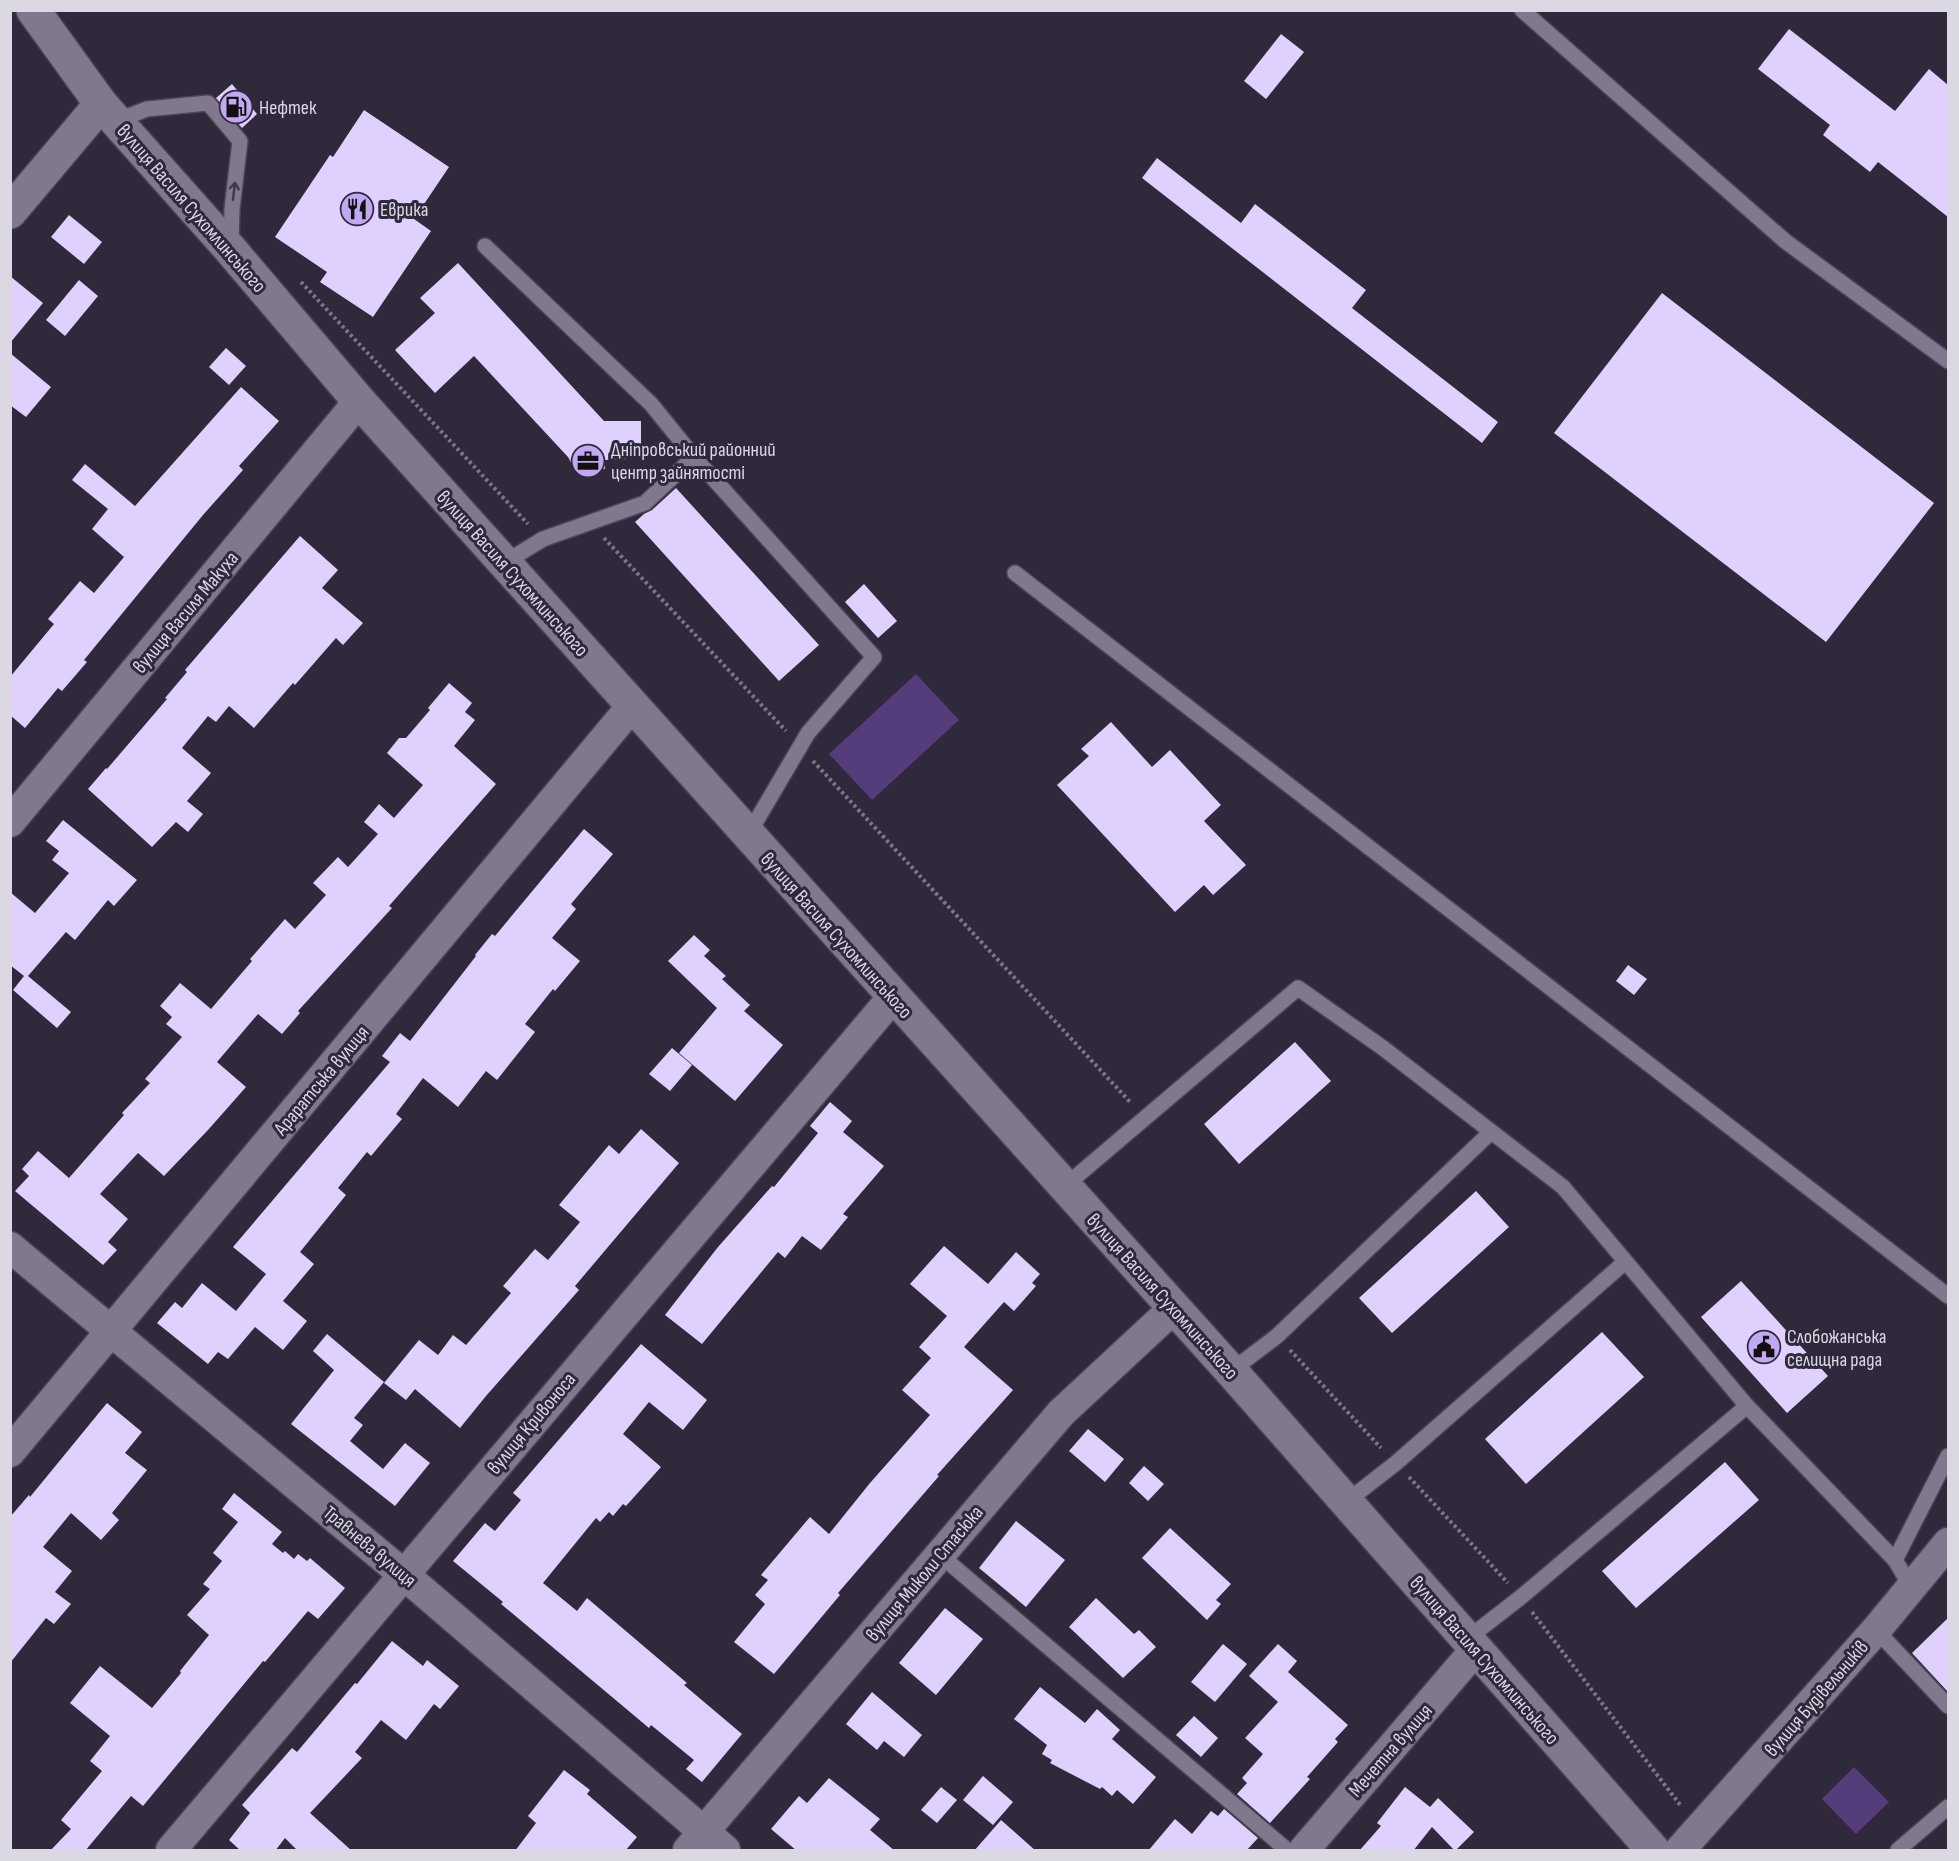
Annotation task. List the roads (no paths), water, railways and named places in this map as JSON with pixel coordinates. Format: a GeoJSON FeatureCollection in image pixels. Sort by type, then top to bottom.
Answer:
{"type":"FeatureCollection","features":[{"type":"Feature","properties":{"kind":"main road","name":"вулиця Василя Сухомлинського"},"geometry":{"type":"LineString","coordinates":[[33,10],[109,113],[230,249],[359,401],[892,997],[1174,1308],[1653,1851]]}},
{"type":"Feature","properties":{"kind":"main road"},"geometry":{"type":"LineString","coordinates":[[10,213],[109,113]]}},
{"type":"Feature","properties":{"kind":"street","name":"вулиця Василя Макуха"},"geometry":{"type":"LineString","coordinates":[[10,822],[359,401]]}},
{"type":"Feature","properties":{"kind":"street","name":"Араратська вулиця"},"geometry":{"type":"LineString","coordinates":[[10,1452],[632,706]]}},
{"type":"Feature","properties":{"kind":"street","name":"вулиця Кривоноса"},"geometry":{"type":"LineString","coordinates":[[171,1851],[892,997]]}},
{"type":"Feature","properties":{"kind":"street","name":"Травнева вулиця"},"geometry":{"type":"LineString","coordinates":[[10,1247],[403,1574],[706,1844]]}},
{"type":"Feature","properties":{"kind":"street","name":"вулиця Миколи Стасюка"},"geometry":{"type":"LineString","coordinates":[[706,1844],[940,1555],[1061,1413],[1174,1308]]}},
{"type":"Feature","properties":{"kind":"street","name":"вулиця Будівельників"},"geometry":{"type":"LineString","coordinates":[[1680,1851],[1876,1630],[1948,1543]]}},
{"type":"Feature","properties":{"kind":"street","name":"Мечетна вулиця"},"geometry":{"type":"LineString","coordinates":[[1304,1851],[1472,1644]]}},
{"type":"Feature","properties":{"kind":"lane"},"geometry":{"type":"LineString","coordinates":[[1522,10],[1785,241],[1948,361]]}},
{"type":"Feature","properties":{"kind":"lane"},"geometry":{"type":"LineString","coordinates":[[109,113],[208,104],[240,141],[230,249]]}},
{"type":"Feature","properties":{"kind":"lane"},"geometry":{"type":"LineString","coordinates":[[485,246],[651,404],[694,457],[874,657],[808,733],[748,836]]}},
{"type":"Feature","properties":{"kind":"lane"},"geometry":{"type":"LineString","coordinates":[[504,563],[543,539],[645,503],[694,457]]}},
{"type":"Feature","properties":{"kind":"lane"},"geometry":{"type":"LineString","coordinates":[[1015,573],[1948,1296]]}},
{"type":"Feature","properties":{"kind":"lane"},"geometry":{"type":"LineString","coordinates":[[1065,1186],[1298,988],[1383,1048],[1563,1187],[1747,1406],[1895,1560],[1911,1587]]}},
{"type":"Feature","properties":{"kind":"lane"},"geometry":{"type":"LineString","coordinates":[[1230,1371],[1277,1336],[1491,1132]]}},
{"type":"Feature","properties":{"kind":"lane"},"geometry":{"type":"LineString","coordinates":[[1346,1502],[1396,1464],[1625,1262]]}},
{"type":"Feature","properties":{"kind":"lane"},"geometry":{"type":"LineString","coordinates":[[1472,1644],[1521,1598],[1747,1406]]}},
{"type":"Feature","properties":{"kind":"lane"},"geometry":{"type":"LineString","coordinates":[[1895,1560],[1948,1456]]}},
{"type":"Feature","properties":{"kind":"lane"},"geometry":{"type":"LineString","coordinates":[[940,1555],[1287,1851]]}},
{"type":"Feature","properties":{"kind":"lane"},"geometry":{"type":"LineString","coordinates":[[1876,1630],[1948,1706]]}},
{"type":"Feature","properties":{"kind":"lane"},"geometry":{"type":"LineString","coordinates":[[1898,1851],[1948,1807]]}},
{"type":"Feature","properties":{"kind":"place","name":"Нефтек"},"geometry":{"type":"Point","coordinates":[236,107]}},
{"type":"Feature","properties":{"kind":"place","name":"Еврика"},"geometry":{"type":"Point","coordinates":[357,209]}},
{"type":"Feature","properties":{"kind":"place","name":"Дніпровський районний центр зайнятості"},"geometry":{"type":"Point","coordinates":[588,461]}},
{"type":"Feature","properties":{"kind":"place","name":"Слобожанська селищна рада"},"geometry":{"type":"Point","coordinates":[1764,1347]}}]}
